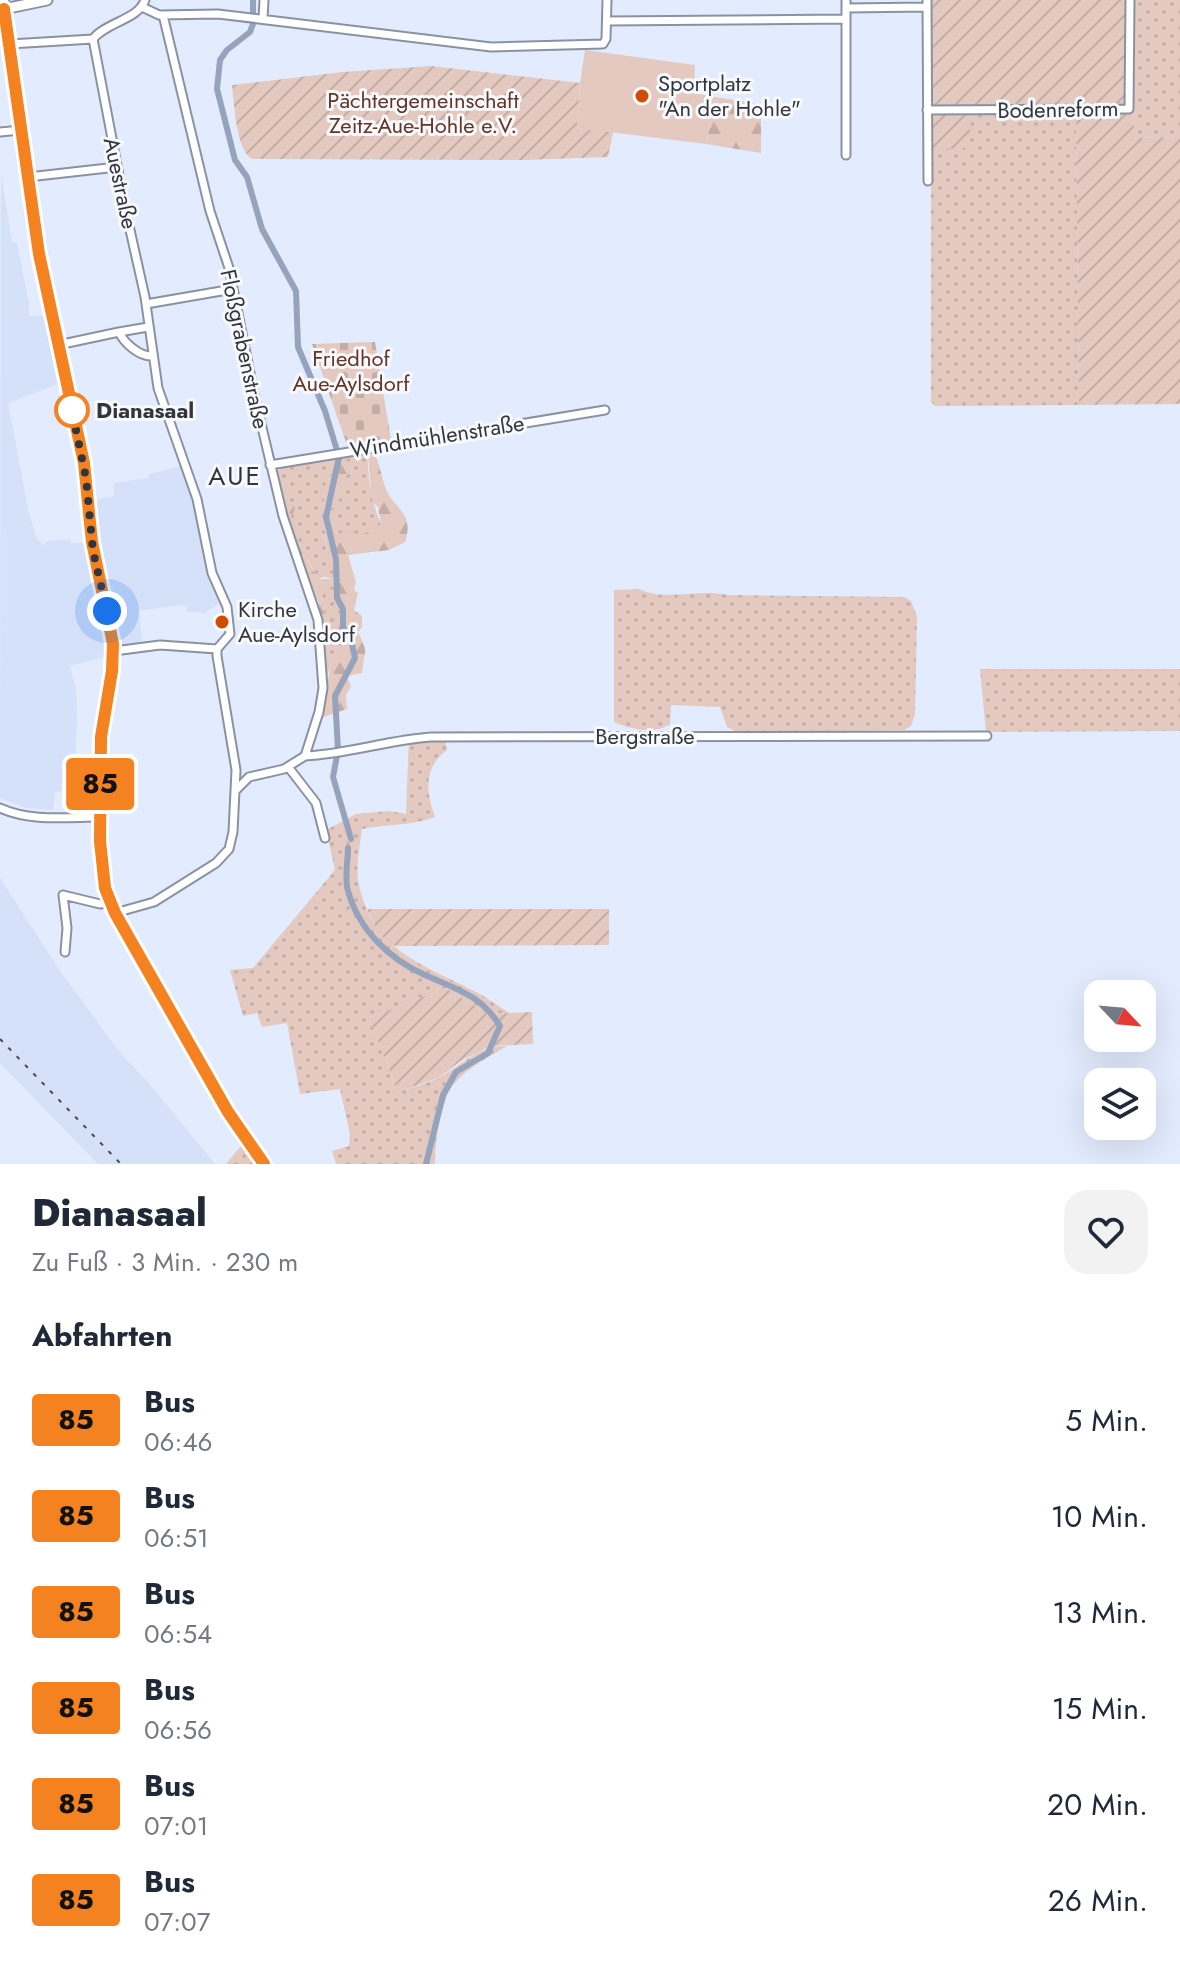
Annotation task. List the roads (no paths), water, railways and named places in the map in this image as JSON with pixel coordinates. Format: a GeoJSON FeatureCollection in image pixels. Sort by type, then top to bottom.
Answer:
{"type":"FeatureCollection","features":[{"type":"Feature","properties":{"kind":"street"},"geometry":{"type":"LineString","coordinates":[[47,0],[2,6],[39,254],[84,463],[92,542],[114,651],[101,737],[101,859],[115,913],[228,1112],[264,1164]]}},
{"type":"Feature","properties":{"kind":"street"},"geometry":{"type":"LineString","coordinates":[[258,18],[264,0]]}},
{"type":"Feature","properties":{"kind":"street"},"geometry":{"type":"LineString","coordinates":[[10,44],[93,39],[100,31],[144,4],[163,15],[213,14],[258,18],[491,47],[603,44],[606,39],[607,0]]}},
{"type":"Feature","properties":{"kind":"street","name":"Bodenreform"},"geometry":{"type":"LineString","coordinates":[[927,110],[1129,109],[1130,0]]}},
{"type":"Feature","properties":{"kind":"street"},"geometry":{"type":"LineString","coordinates":[[846,155],[846,4],[927,4],[928,181]]}},
{"type":"Feature","properties":{"kind":"street","name":"Floßgrabenstraße"},"geometry":{"type":"LineString","coordinates":[[163,15],[210,211],[225,254],[270,465],[292,547],[312,595],[318,620],[324,673],[323,696],[305,756]]}},
{"type":"Feature","properties":{"kind":"street"},"geometry":{"type":"LineString","coordinates":[[607,21],[846,19]]}},
{"type":"Feature","properties":{"kind":"street","name":"Auestraße"},"geometry":{"type":"LineString","coordinates":[[93,39],[146,304],[151,356],[159,392],[191,479],[211,569],[227,607],[229,637],[217,649]]}},
{"type":"Feature","properties":{"kind":"street"},"geometry":{"type":"LineString","coordinates":[[0,132],[21,130]]}},
{"type":"Feature","properties":{"kind":"street"},"geometry":{"type":"LineString","coordinates":[[28,177],[117,167]]}},
{"type":"Feature","properties":{"kind":"street"},"geometry":{"type":"LineString","coordinates":[[146,304],[233,289]]}},
{"type":"Feature","properties":{"kind":"street"},"geometry":{"type":"LineString","coordinates":[[58,345],[148,327]]}},
{"type":"Feature","properties":{"kind":"street"},"geometry":{"type":"LineString","coordinates":[[119,332],[141,353],[151,356]]}},
{"type":"Feature","properties":{"kind":"street","name":"Windmühlenstraße"},"geometry":{"type":"LineString","coordinates":[[270,465],[605,410]]}},
{"type":"Feature","properties":{"kind":"street"},"geometry":{"type":"LineString","coordinates":[[114,651],[160,645],[217,649],[236,770],[232,839],[223,857],[154,902],[115,913]]}},
{"type":"Feature","properties":{"kind":"street","name":"Bergstraße"},"geometry":{"type":"LineString","coordinates":[[305,756],[431,737],[987,736]]}},
{"type":"Feature","properties":{"kind":"street"},"geometry":{"type":"LineString","coordinates":[[236,790],[249,777],[289,768],[305,756]]}},
{"type":"Feature","properties":{"kind":"street"},"geometry":{"type":"LineString","coordinates":[[289,768],[316,803],[325,838]]}},
{"type":"Feature","properties":{"kind":"street"},"geometry":{"type":"LineString","coordinates":[[236,770],[249,777]]}},
{"type":"Feature","properties":{"kind":"street"},"geometry":{"type":"LineString","coordinates":[[0,808],[36,817],[100,817]]}},
{"type":"Feature","properties":{"kind":"street"},"geometry":{"type":"LineString","coordinates":[[65,952],[67,925],[63,895],[102,904],[110,902]]}},
{"type":"Feature","properties":{"kind":"waterway"},"geometry":{"type":"LineString","coordinates":[[253,0],[250,32],[227,50],[220,60],[217,89],[235,160],[247,177],[262,229],[296,291],[298,347],[325,411],[339,457],[326,517],[336,559],[337,598],[343,609],[343,628],[350,635],[355,658],[335,696],[338,750],[333,777],[351,839]]}},
{"type":"Feature","properties":{"kind":"waterway"},"geometry":{"type":"LineString","coordinates":[[348,848],[348,891],[360,918],[377,942],[399,961],[476,1000],[500,1026],[488,1053],[456,1072],[443,1095],[426,1164]]}},
{"type":"Feature","properties":{"kind":"railway"},"geometry":{"type":"LineString","coordinates":[[0,1039],[121,1164]]}},
{"type":"Feature","properties":{"kind":"place","name":"Sportplatz \"An der Hohle\""},"geometry":{"type":"Point","coordinates":[642,96]}},
{"type":"Feature","properties":{"kind":"place","name":"Dianasaal"},"geometry":{"type":"Point","coordinates":[72,410]}},
{"type":"Feature","properties":{"kind":"place","name":"Kirche Aue-Aylsdorf"},"geometry":{"type":"Point","coordinates":[222,622]}},
{"type":"Feature","properties":{"kind":"district","name":"AUE"},"geometry":{"type":"Point","coordinates":[235,476]}},
{"type":"Feature","properties":{"kind":"park label","name":"Pächtergemeinschaft Zeitz-Aue-Hohle e.V."},"geometry":{"type":"Point","coordinates":[423,112]}},
{"type":"Feature","properties":{"kind":"park label","name":"Friedhof Aue-Aylsdorf"},"geometry":{"type":"Point","coordinates":[351,370]}}]}
